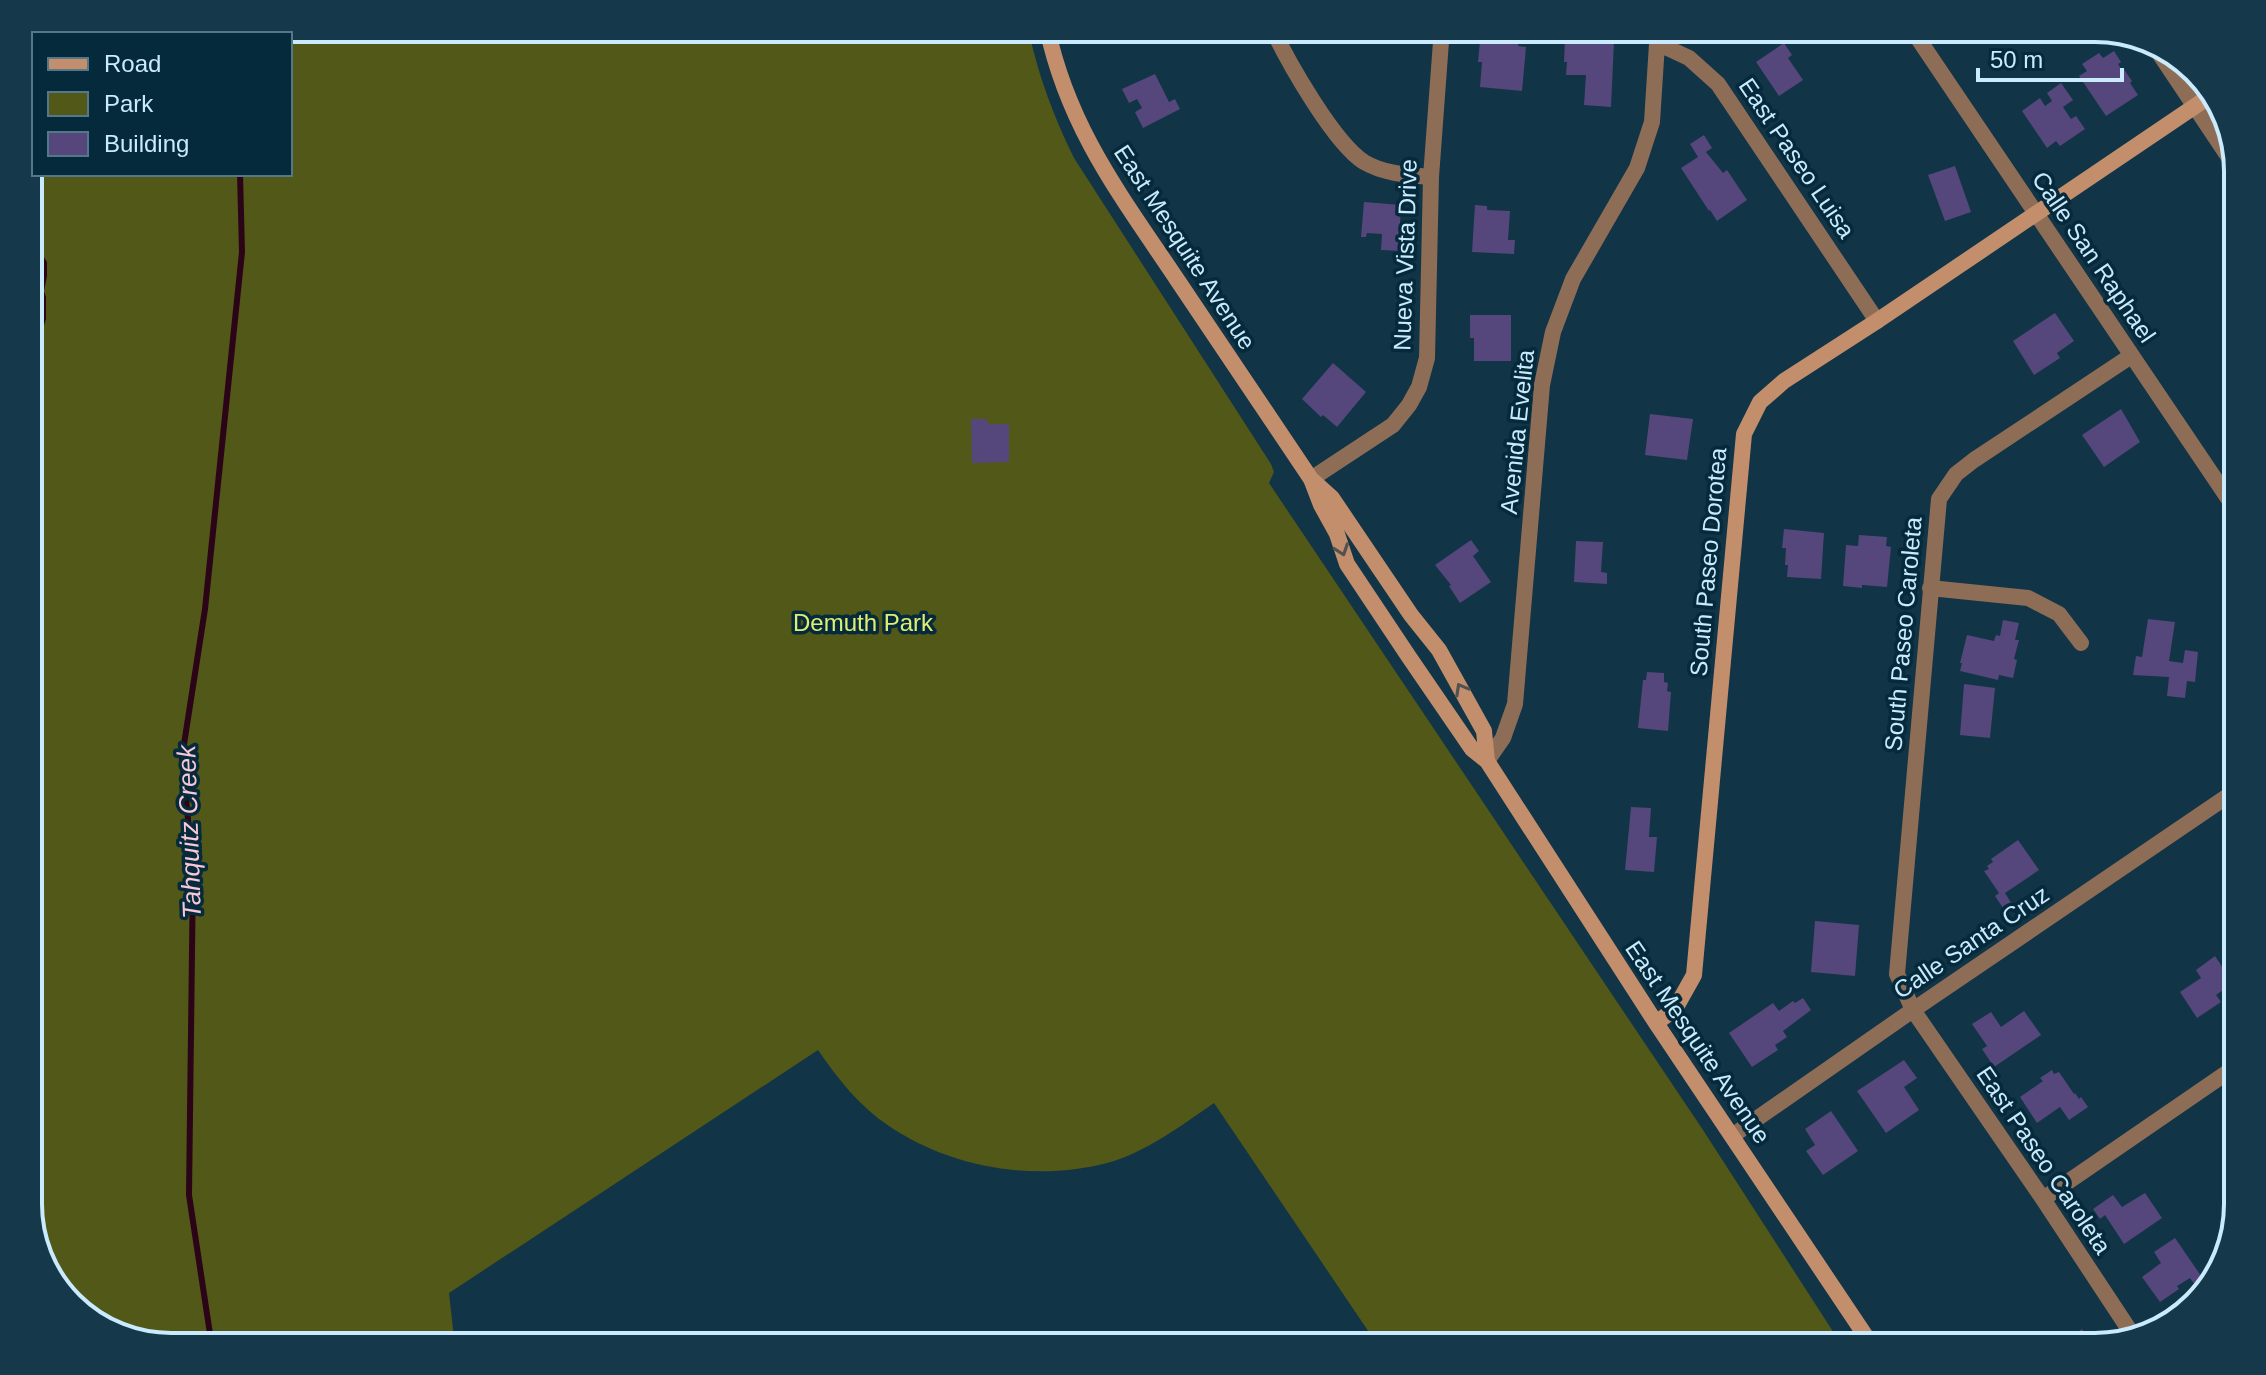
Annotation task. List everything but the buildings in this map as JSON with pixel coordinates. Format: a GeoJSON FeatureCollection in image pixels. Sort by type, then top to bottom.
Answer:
{"type":"FeatureCollection","features":[{"type":"Feature","properties":{"kind":"street","name":"East Mesquite Avenue"},"geometry":{"type":"LineString","coordinates":[[1050,42],[1068,100],[1101,166],[1311,479],[1337,534],[1347,564],[1472,749],[1487,761],[1656,1023],[1864,1333]]}},
{"type":"Feature","properties":{"kind":"street"},"geometry":{"type":"LineString","coordinates":[[1279,42],[1339,140],[1365,162],[1392,173],[1431,177]]}},
{"type":"Feature","properties":{"kind":"street","name":"Nueva Vista Drive"},"geometry":{"type":"LineString","coordinates":[[1311,479],[1393,425],[1419,387],[1427,358],[1431,177],[1441,42]]}},
{"type":"Feature","properties":{"kind":"street","name":"Avenida Evelita"},"geometry":{"type":"LineString","coordinates":[[1487,761],[1503,738],[1515,704],[1542,385],[1553,332],[1573,279],[1637,168],[1652,122],[1658,42]]}},
{"type":"Feature","properties":{"kind":"street","name":"East Paseo Luisa"},"geometry":{"type":"LineString","coordinates":[[1666,42],[1718,84],[1877,321]]}},
{"type":"Feature","properties":{"kind":"street","name":"Calle San Raphael"},"geometry":{"type":"LineString","coordinates":[[1920,42],[2224,492]]}},
{"type":"Feature","properties":{"kind":"street"},"geometry":{"type":"LineString","coordinates":[[2166,64],[2222,148]]}},
{"type":"Feature","properties":{"kind":"street","name":"South Paseo Dorotea"},"geometry":{"type":"LineString","coordinates":[[1656,1023],[1675,1009],[1694,975],[1744,434],[1760,402],[1784,381],[2203,101]]}},
{"type":"Feature","properties":{"kind":"street","name":"South Paseo Caroleta"},"geometry":{"type":"LineString","coordinates":[[1913,1010],[1897,974],[1939,499],[1956,474],[1974,460],[2131,356]]}},
{"type":"Feature","properties":{"kind":"street","name":"East Mesquite Avenue"},"geometry":{"type":"LineString","coordinates":[[1311,479],[1332,498],[1411,615],[1439,650],[1484,731],[1487,761]]}},
{"type":"Feature","properties":{"kind":"street"},"geometry":{"type":"LineString","coordinates":[[1930,588],[2028,598],[2059,614],[2081,643]]}},
{"type":"Feature","properties":{"kind":"street","name":"Calle Santa Cruz"},"geometry":{"type":"LineString","coordinates":[[1732,1136],[2224,799]]}},
{"type":"Feature","properties":{"kind":"street","name":"East Paseo Caroleta"},"geometry":{"type":"LineString","coordinates":[[1913,1010],[2129,1329]]}},
{"type":"Feature","properties":{"kind":"street"},"geometry":{"type":"LineString","coordinates":[[2043,1199],[2224,1075]]}},
{"type":"Feature","properties":{"kind":"green space","name":"Demuth Park"},"geometry":{"type":"Polygon","coordinates":[[[292,42],[1031,42],[1047,94],[1074,158],[1271,464],[1274,472],[1269,483],[1703,1130],[1834,1333],[1370,1333],[1214,1103],[1149,1145],[1107,1163],[1079,1169],[1022,1171],[966,1161],[939,1152],[889,1126],[850,1091],[818,1050],[449,1293],[453,1333],[154,1332],[122,1323],[86,1301],[64,1276],[49,1245],[42,1212],[42,176],[292,176],[292,42]]]}},
{"type":"Feature","properties":{"kind":"shaded area"},"geometry":{"type":"Polygon","coordinates":[[[42,254],[47,262],[44,291],[46,319],[42,332],[42,254]]]}},
{"type":"Feature","properties":{"kind":"waterway","name":"Tahquitz Creek"},"geometry":{"type":"LineString","coordinates":[[210,1333],[189,1195],[193,871],[182,757],[205,609],[242,252],[240,176]]}}]}
